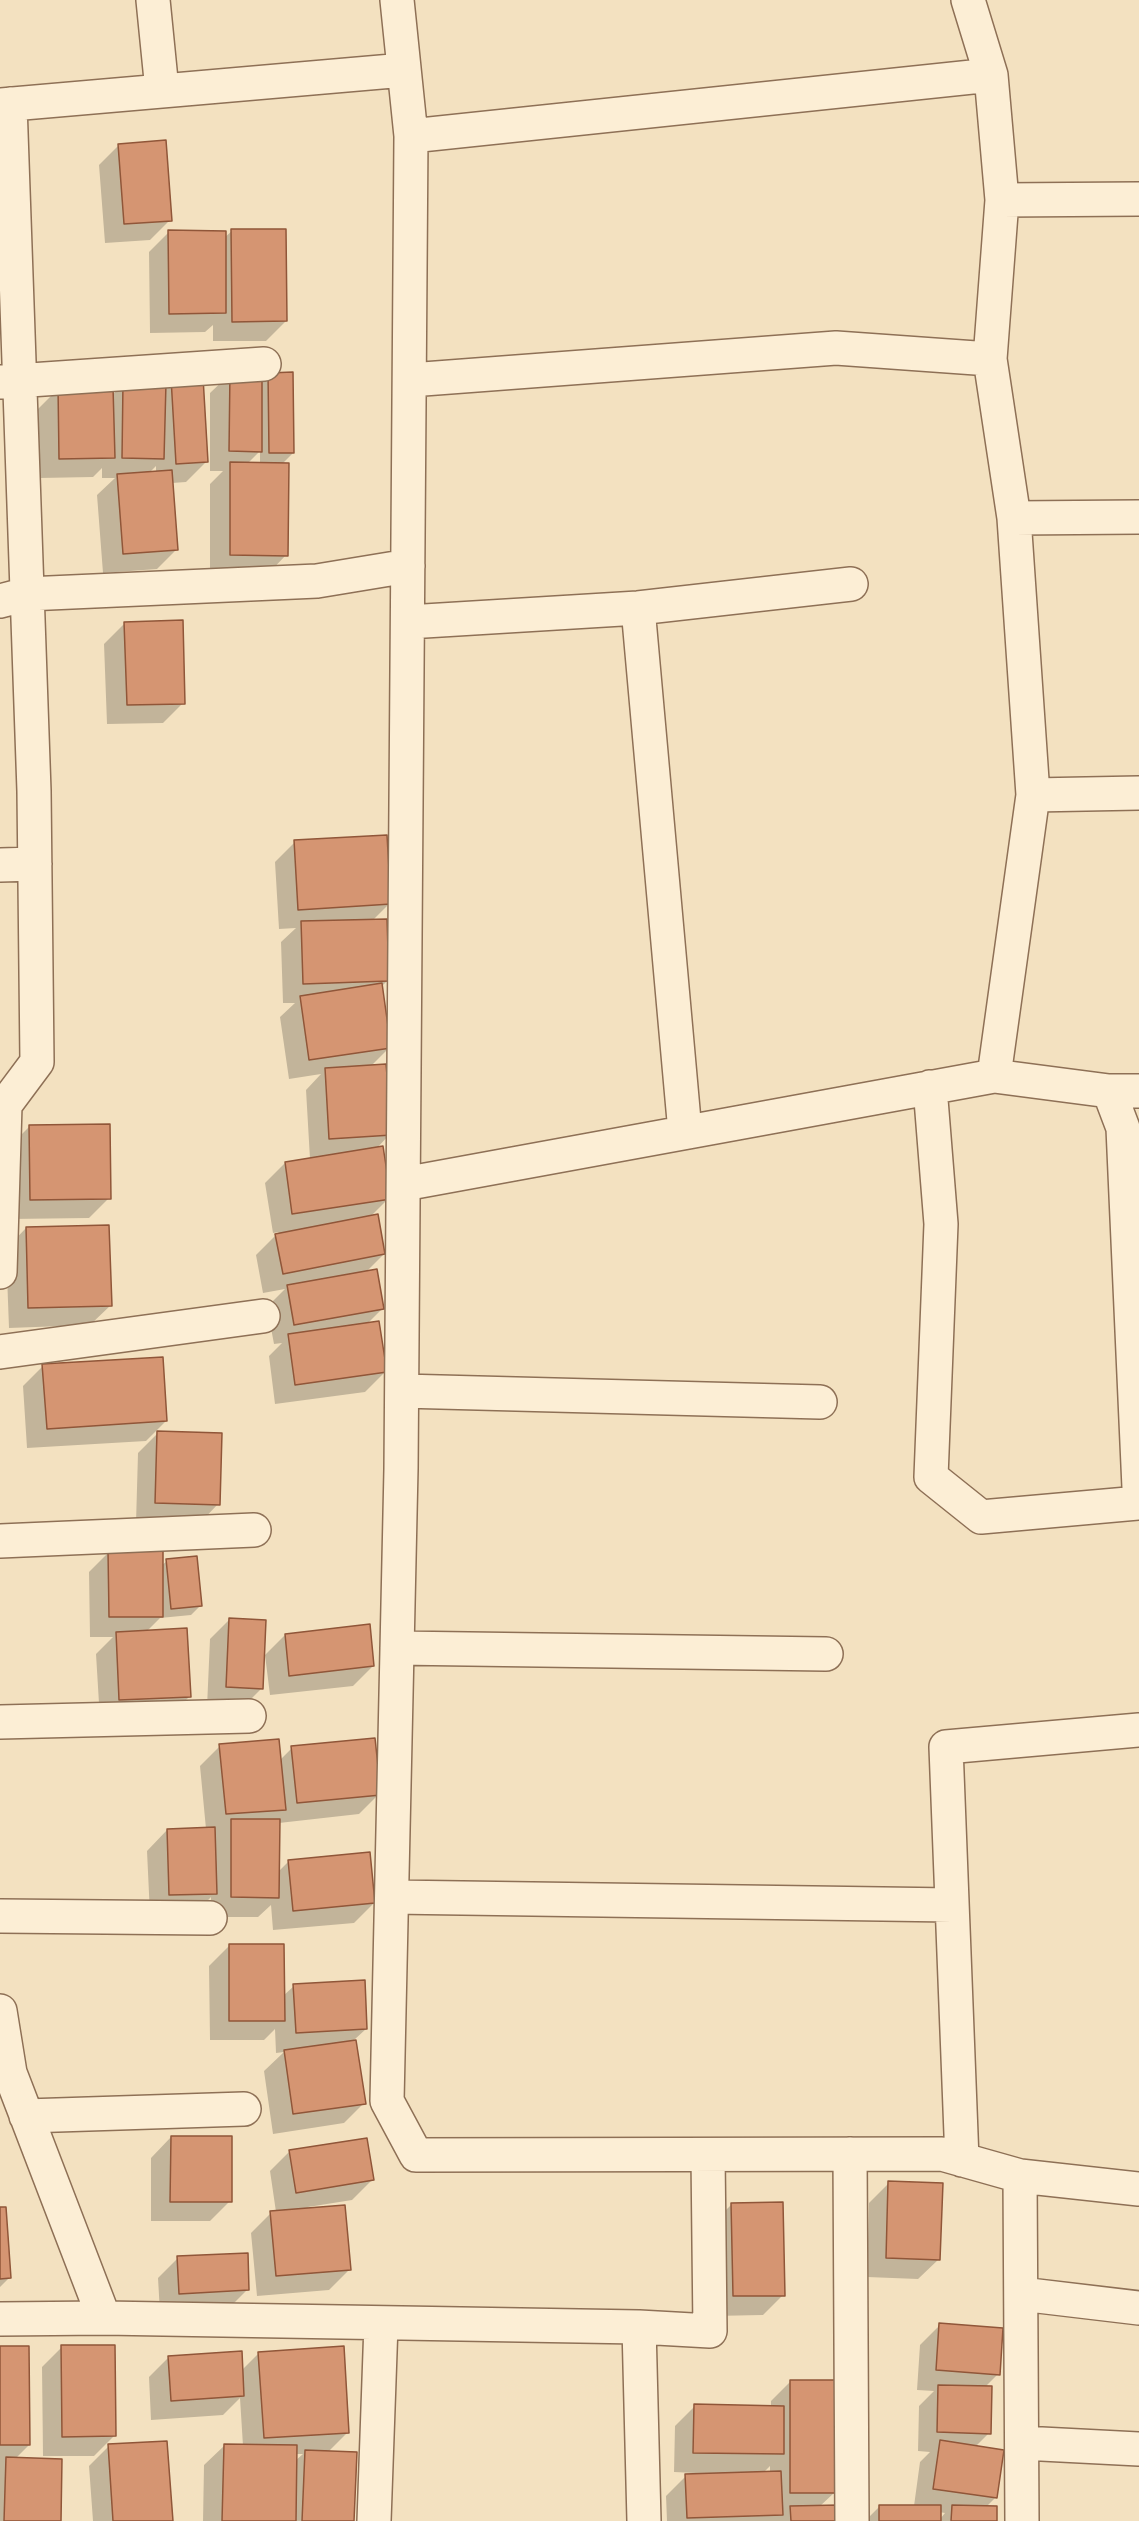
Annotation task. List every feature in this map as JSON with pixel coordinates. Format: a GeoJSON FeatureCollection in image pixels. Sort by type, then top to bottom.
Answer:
{"type":"FeatureCollection","features":[{"type":"Feature","properties":{"kind":"street"},"geometry":{"type":"LineString","coordinates":[[153,0],[162,90]]}},
{"type":"Feature","properties":{"kind":"street"},"geometry":{"type":"LineString","coordinates":[[397,0],[411,136],[410,380],[402,1391],[387,2101],[416,2155],[942,2154],[1020,2176],[1139,2189]]}},
{"type":"Feature","properties":{"kind":"street"},"geometry":{"type":"LineString","coordinates":[[968,0],[991,75],[1002,200],[990,359],[1014,518],[1033,795],[994,1076]]}},
{"type":"Feature","properties":{"kind":"street"},"geometry":{"type":"LineString","coordinates":[[0,1272],[3,1105],[37,1062],[35,864],[14,598],[5,104],[404,70]]}},
{"type":"Feature","properties":{"kind":"street"},"geometry":{"type":"LineString","coordinates":[[411,136],[991,75]]}},
{"type":"Feature","properties":{"kind":"street"},"geometry":{"type":"LineString","coordinates":[[1002,200],[1139,199]]}},
{"type":"Feature","properties":{"kind":"street"},"geometry":{"type":"LineString","coordinates":[[410,380],[836,348],[990,359]]}},
{"type":"Feature","properties":{"kind":"street"},"geometry":{"type":"LineString","coordinates":[[10,381],[264,364]]}},
{"type":"Feature","properties":{"kind":"street"},"geometry":{"type":"LineString","coordinates":[[1014,518],[1139,518]]}},
{"type":"Feature","properties":{"kind":"street"},"geometry":{"type":"LineString","coordinates":[[14,598],[317,581],[408,566]]}},
{"type":"Feature","properties":{"kind":"street"},"geometry":{"type":"LineString","coordinates":[[408,622],[638,608],[851,584]]}},
{"type":"Feature","properties":{"kind":"street"},"geometry":{"type":"LineString","coordinates":[[638,608],[685,1132]]}},
{"type":"Feature","properties":{"kind":"street"},"geometry":{"type":"LineString","coordinates":[[1033,795],[1139,793]]}},
{"type":"Feature","properties":{"kind":"street"},"geometry":{"type":"LineString","coordinates":[[0,865],[35,864]]}},
{"type":"Feature","properties":{"kind":"street"},"geometry":{"type":"LineString","coordinates":[[404,1184],[994,1076],[1124,1091],[1123,1128],[1139,1488]]}},
{"type":"Feature","properties":{"kind":"street"},"geometry":{"type":"LineString","coordinates":[[930,1087],[941,1224],[931,1477],[981,1516],[1139,1503]]}},
{"type":"Feature","properties":{"kind":"street"},"geometry":{"type":"LineString","coordinates":[[0,1352],[263,1316]]}},
{"type":"Feature","properties":{"kind":"street"},"geometry":{"type":"LineString","coordinates":[[402,1391],[820,1402]]}},
{"type":"Feature","properties":{"kind":"street"},"geometry":{"type":"LineString","coordinates":[[0,1541],[254,1530]]}},
{"type":"Feature","properties":{"kind":"street"},"geometry":{"type":"LineString","coordinates":[[397,1648],[826,1654]]}},
{"type":"Feature","properties":{"kind":"street"},"geometry":{"type":"LineString","coordinates":[[0,1722],[249,1716]]}},
{"type":"Feature","properties":{"kind":"street"},"geometry":{"type":"LineString","coordinates":[[962,2160],[946,1747],[1139,1730]]}},
{"type":"Feature","properties":{"kind":"street"},"geometry":{"type":"LineString","coordinates":[[392,1897],[952,1905]]}},
{"type":"Feature","properties":{"kind":"street"},"geometry":{"type":"LineString","coordinates":[[0,1916],[210,1918]]}},
{"type":"Feature","properties":{"kind":"street"},"geometry":{"type":"LineString","coordinates":[[0,2012],[10,2073],[104,2318]]}},
{"type":"Feature","properties":{"kind":"street"},"geometry":{"type":"LineString","coordinates":[[26,2116],[244,2109]]}},
{"type":"Feature","properties":{"kind":"street"},"geometry":{"type":"LineString","coordinates":[[850,2154],[852,2521]]}},
{"type":"Feature","properties":{"kind":"street"},"geometry":{"type":"LineString","coordinates":[[0,2319],[104,2318],[381,2324],[639,2326],[710,2331],[708,2155]]}},
{"type":"Feature","properties":{"kind":"street"},"geometry":{"type":"LineString","coordinates":[[1020,2176],[1022,2521]]}},
{"type":"Feature","properties":{"kind":"street"},"geometry":{"type":"LineString","coordinates":[[1021,2294],[1139,2308]]}},
{"type":"Feature","properties":{"kind":"street"},"geometry":{"type":"LineString","coordinates":[[374,2521],[381,2324]]}},
{"type":"Feature","properties":{"kind":"street"},"geometry":{"type":"LineString","coordinates":[[639,2326],[644,2521]]}},
{"type":"Feature","properties":{"kind":"street"},"geometry":{"type":"LineString","coordinates":[[1022,2443],[1139,2449]]}},
{"type":"Feature","properties":{"kind":"building"},"geometry":{"type":"Polygon","coordinates":[[[166,140],[172,221],[124,224],[118,144],[166,140]]]}},
{"type":"Feature","properties":{"kind":"building"},"geometry":{"type":"Polygon","coordinates":[[[231,229],[286,229],[287,321],[232,322],[231,229]]]}},
{"type":"Feature","properties":{"kind":"building"},"geometry":{"type":"Polygon","coordinates":[[[168,230],[226,231],[226,313],[169,314],[168,230]]]}},
{"type":"Feature","properties":{"kind":"building"},"geometry":{"type":"Polygon","coordinates":[[[230,371],[262,372],[262,452],[229,451],[230,371]]]}},
{"type":"Feature","properties":{"kind":"building"},"geometry":{"type":"Polygon","coordinates":[[[293,372],[294,453],[269,453],[268,373],[293,372]]]}},
{"type":"Feature","properties":{"kind":"building"},"geometry":{"type":"Polygon","coordinates":[[[203,377],[208,462],[176,464],[171,378],[203,377]]]}},
{"type":"Feature","properties":{"kind":"building"},"geometry":{"type":"Polygon","coordinates":[[[123,382],[166,383],[164,459],[122,458],[123,382]]]}},
{"type":"Feature","properties":{"kind":"building"},"geometry":{"type":"Polygon","coordinates":[[[58,387],[113,387],[115,458],[59,459],[58,387]]]}},
{"type":"Feature","properties":{"kind":"building"},"geometry":{"type":"Polygon","coordinates":[[[230,462],[289,463],[288,556],[230,555],[230,462]]]}},
{"type":"Feature","properties":{"kind":"building"},"geometry":{"type":"Polygon","coordinates":[[[172,470],[178,550],[123,554],[117,474],[172,470]]]}},
{"type":"Feature","properties":{"kind":"building"},"geometry":{"type":"Polygon","coordinates":[[[183,620],[185,704],[127,705],[124,622],[183,620]]]}},
{"type":"Feature","properties":{"kind":"building"},"geometry":{"type":"Polygon","coordinates":[[[387,835],[391,904],[298,910],[294,840],[387,835]]]}},
{"type":"Feature","properties":{"kind":"building"},"geometry":{"type":"Polygon","coordinates":[[[387,919],[389,981],[303,984],[301,921],[387,919]]]}},
{"type":"Feature","properties":{"kind":"building"},"geometry":{"type":"Polygon","coordinates":[[[382,983],[391,1048],[309,1060],[300,996],[382,983]]]}},
{"type":"Feature","properties":{"kind":"building"},"geometry":{"type":"Polygon","coordinates":[[[386,1064],[392,1135],[329,1139],[325,1068],[386,1064]]]}},
{"type":"Feature","properties":{"kind":"building"},"geometry":{"type":"Polygon","coordinates":[[[110,1124],[111,1199],[30,1200],[29,1125],[110,1124]]]}},
{"type":"Feature","properties":{"kind":"building"},"geometry":{"type":"Polygon","coordinates":[[[383,1146],[391,1199],[292,1214],[285,1162],[383,1146]]]}},
{"type":"Feature","properties":{"kind":"building"},"geometry":{"type":"Polygon","coordinates":[[[378,1214],[385,1254],[283,1274],[275,1234],[378,1214]]]}},
{"type":"Feature","properties":{"kind":"building"},"geometry":{"type":"Polygon","coordinates":[[[109,1225],[112,1306],[28,1308],[26,1227],[109,1225]]]}},
{"type":"Feature","properties":{"kind":"building"},"geometry":{"type":"Polygon","coordinates":[[[377,1269],[384,1309],[294,1325],[287,1285],[377,1269]]]}},
{"type":"Feature","properties":{"kind":"building"},"geometry":{"type":"Polygon","coordinates":[[[379,1321],[387,1372],[295,1385],[288,1334],[379,1321]]]}},
{"type":"Feature","properties":{"kind":"building"},"geometry":{"type":"Polygon","coordinates":[[[163,1357],[167,1421],[47,1429],[42,1364],[163,1357]]]}},
{"type":"Feature","properties":{"kind":"building"},"geometry":{"type":"Polygon","coordinates":[[[157,1431],[222,1433],[220,1505],[155,1503],[157,1431]]]}},
{"type":"Feature","properties":{"kind":"building"},"geometry":{"type":"Polygon","coordinates":[[[163,1550],[163,1617],[109,1617],[108,1551],[163,1550]]]}},
{"type":"Feature","properties":{"kind":"building"},"geometry":{"type":"Polygon","coordinates":[[[197,1556],[202,1606],[171,1609],[166,1559],[197,1556]]]}},
{"type":"Feature","properties":{"kind":"building"},"geometry":{"type":"Polygon","coordinates":[[[229,1618],[266,1620],[263,1689],[226,1687],[229,1618]]]}},
{"type":"Feature","properties":{"kind":"building"},"geometry":{"type":"Polygon","coordinates":[[[370,1624],[374,1666],[289,1676],[285,1634],[370,1624]]]}},
{"type":"Feature","properties":{"kind":"building"},"geometry":{"type":"Polygon","coordinates":[[[187,1628],[191,1697],[119,1700],[116,1632],[187,1628]]]}},
{"type":"Feature","properties":{"kind":"building"},"geometry":{"type":"Polygon","coordinates":[[[375,1738],[381,1795],[297,1803],[291,1746],[375,1738]]]}},
{"type":"Feature","properties":{"kind":"building"},"geometry":{"type":"Polygon","coordinates":[[[279,1739],[286,1810],[226,1814],[219,1744],[279,1739]]]}},
{"type":"Feature","properties":{"kind":"building"},"geometry":{"type":"Polygon","coordinates":[[[231,1819],[280,1819],[279,1898],[231,1897],[231,1819]]]}},
{"type":"Feature","properties":{"kind":"building"},"geometry":{"type":"Polygon","coordinates":[[[215,1827],[217,1894],[169,1895],[167,1829],[215,1827]]]}},
{"type":"Feature","properties":{"kind":"building"},"geometry":{"type":"Polygon","coordinates":[[[370,1852],[375,1903],[293,1911],[288,1860],[370,1852]]]}},
{"type":"Feature","properties":{"kind":"building"},"geometry":{"type":"Polygon","coordinates":[[[229,1944],[284,1944],[285,2021],[229,2021],[229,1944]]]}},
{"type":"Feature","properties":{"kind":"building"},"geometry":{"type":"Polygon","coordinates":[[[365,1980],[367,2029],[296,2033],[293,1984],[365,1980]]]}},
{"type":"Feature","properties":{"kind":"building"},"geometry":{"type":"Polygon","coordinates":[[[356,2040],[366,2104],[293,2114],[284,2050],[356,2040]]]}},
{"type":"Feature","properties":{"kind":"building"},"geometry":{"type":"Polygon","coordinates":[[[171,2136],[232,2136],[232,2202],[170,2202],[171,2136]]]}},
{"type":"Feature","properties":{"kind":"building"},"geometry":{"type":"Polygon","coordinates":[[[367,2138],[374,2180],[296,2193],[289,2150],[367,2138]]]}},
{"type":"Feature","properties":{"kind":"building"},"geometry":{"type":"Polygon","coordinates":[[[888,2181],[943,2183],[940,2260],[886,2258],[888,2181]]]}},
{"type":"Feature","properties":{"kind":"building"},"geometry":{"type":"Polygon","coordinates":[[[783,2202],[785,2296],[733,2296],[731,2203],[783,2202]]]}},
{"type":"Feature","properties":{"kind":"building"},"geometry":{"type":"Polygon","coordinates":[[[345,2205],[351,2270],[276,2276],[270,2211],[345,2205]]]}},
{"type":"Feature","properties":{"kind":"building"},"geometry":{"type":"Polygon","coordinates":[[[0,2207],[6,2207],[11,2278],[0,2279],[0,2207]]]}},
{"type":"Feature","properties":{"kind":"building"},"geometry":{"type":"Polygon","coordinates":[[[248,2253],[249,2290],[179,2294],[177,2256],[248,2253]]]}},
{"type":"Feature","properties":{"kind":"building"},"geometry":{"type":"Polygon","coordinates":[[[939,2323],[1003,2328],[1000,2375],[936,2370],[939,2323]]]}},
{"type":"Feature","properties":{"kind":"building"},"geometry":{"type":"Polygon","coordinates":[[[61,2345],[115,2345],[116,2436],[62,2437],[61,2345]]]}},
{"type":"Feature","properties":{"kind":"building"},"geometry":{"type":"Polygon","coordinates":[[[0,2346],[29,2346],[30,2445],[0,2445],[0,2346]]]}},
{"type":"Feature","properties":{"kind":"building"},"geometry":{"type":"Polygon","coordinates":[[[344,2346],[349,2433],[264,2438],[258,2352],[344,2346]]]}},
{"type":"Feature","properties":{"kind":"building"},"geometry":{"type":"Polygon","coordinates":[[[242,2351],[244,2396],[171,2401],[168,2356],[242,2351]]]}},
{"type":"Feature","properties":{"kind":"building"},"geometry":{"type":"Polygon","coordinates":[[[790,2380],[836,2380],[835,2493],[790,2493],[790,2380]]]}},
{"type":"Feature","properties":{"kind":"building"},"geometry":{"type":"Polygon","coordinates":[[[938,2385],[992,2386],[991,2434],[937,2432],[938,2385]]]}},
{"type":"Feature","properties":{"kind":"building"},"geometry":{"type":"Polygon","coordinates":[[[694,2404],[784,2406],[784,2454],[693,2453],[694,2404]]]}},
{"type":"Feature","properties":{"kind":"building"},"geometry":{"type":"Polygon","coordinates":[[[940,2440],[1004,2450],[997,2498],[933,2489],[940,2440]]]}},
{"type":"Feature","properties":{"kind":"building"},"geometry":{"type":"Polygon","coordinates":[[[167,2441],[173,2521],[113,2521],[108,2444],[167,2441]]]}},
{"type":"Feature","properties":{"kind":"building"},"geometry":{"type":"Polygon","coordinates":[[[224,2444],[297,2445],[296,2521],[222,2521],[224,2444]]]}},
{"type":"Feature","properties":{"kind":"building"},"geometry":{"type":"Polygon","coordinates":[[[305,2450],[357,2452],[354,2521],[302,2521],[305,2450]]]}},
{"type":"Feature","properties":{"kind":"building"},"geometry":{"type":"Polygon","coordinates":[[[6,2457],[62,2459],[61,2521],[4,2521],[6,2457]]]}},
{"type":"Feature","properties":{"kind":"building"},"geometry":{"type":"Polygon","coordinates":[[[781,2471],[783,2515],[687,2518],[685,2474],[781,2471]]]}},
{"type":"Feature","properties":{"kind":"building"},"geometry":{"type":"Polygon","coordinates":[[[839,2505],[839,2521],[791,2521],[790,2506],[839,2505]]]}},
{"type":"Feature","properties":{"kind":"building"},"geometry":{"type":"Polygon","coordinates":[[[879,2505],[941,2505],[941,2521],[879,2521],[879,2505]]]}},
{"type":"Feature","properties":{"kind":"building"},"geometry":{"type":"Polygon","coordinates":[[[952,2505],[997,2506],[997,2521],[951,2521],[952,2505]]]}}]}
